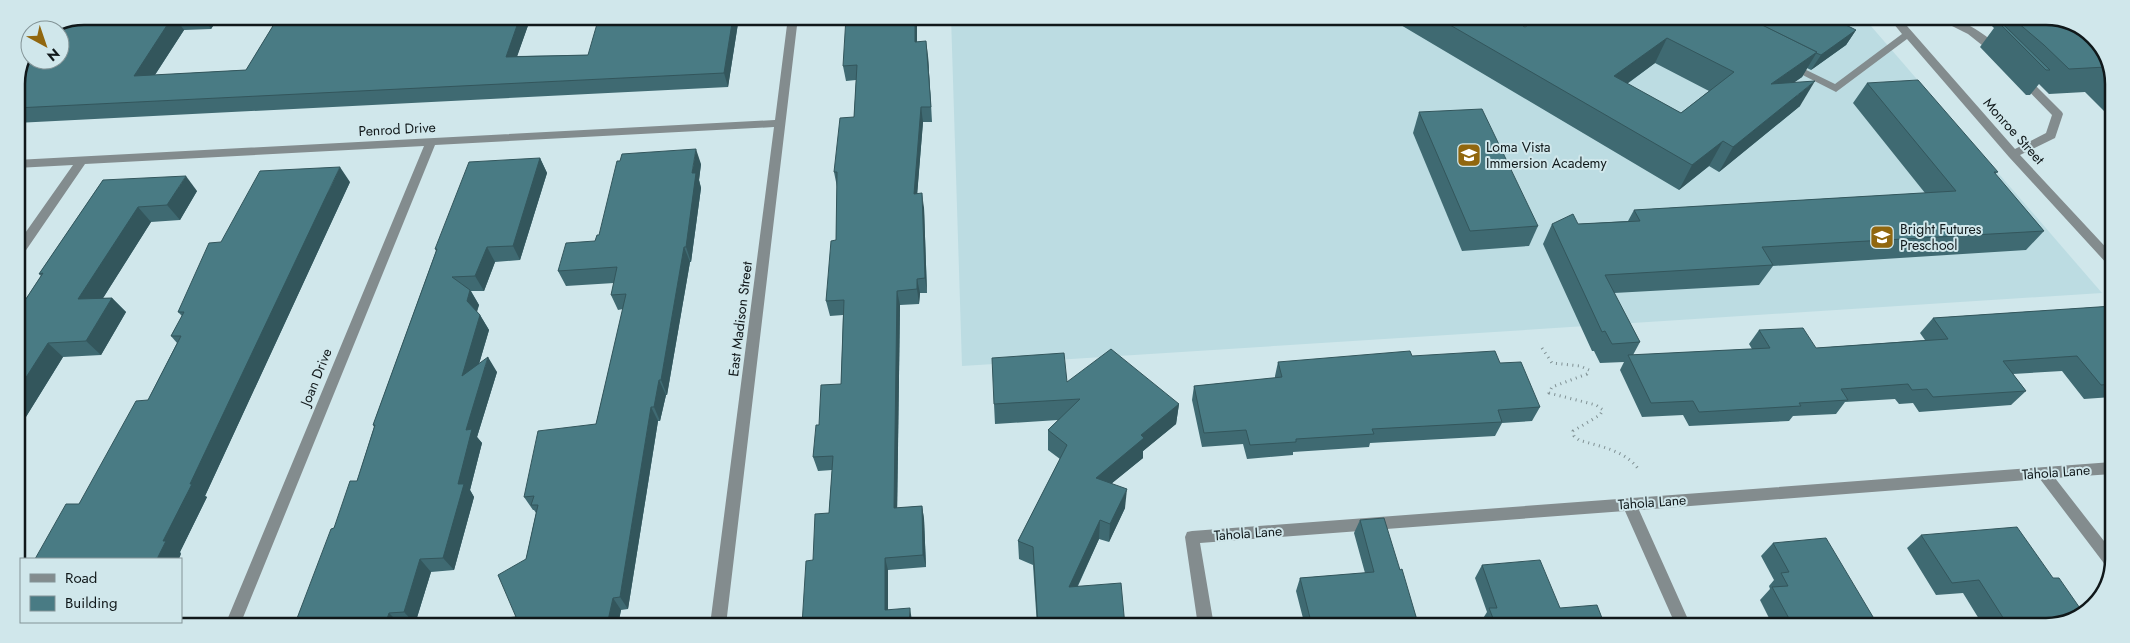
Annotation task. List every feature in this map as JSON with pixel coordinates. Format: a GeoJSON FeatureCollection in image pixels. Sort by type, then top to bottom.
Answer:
{"type":"FeatureCollection","features":[{"type":"Feature","properties":{"kind":"street","name":"East Madison Street"},"geometry":{"type":"LineString","coordinates":[[719,618],[792,25]]}},
{"type":"Feature","properties":{"kind":"street","name":"Monroe Street"},"geometry":{"type":"LineString","coordinates":[[1900,25],[2013,154],[2105,254]]}},
{"type":"Feature","properties":{"kind":"street"},"geometry":{"type":"LineString","coordinates":[[1961,25],[1985,40],[2058,114],[2051,134],[2013,154]]}},
{"type":"Feature","properties":{"kind":"street"},"geometry":{"type":"LineString","coordinates":[[1777,59],[1836,90],[1908,34]]}},
{"type":"Feature","properties":{"kind":"street","name":"Penrod Drive"},"geometry":{"type":"LineString","coordinates":[[25,163],[779,124]]}},
{"type":"Feature","properties":{"kind":"street","name":"Joan Drive"},"geometry":{"type":"LineString","coordinates":[[234,618],[430,142]]}},
{"type":"Feature","properties":{"kind":"street"},"geometry":{"type":"LineString","coordinates":[[25,243],[82,160]]}},
{"type":"Feature","properties":{"kind":"street","name":"Tahola Lane"},"geometry":{"type":"LineString","coordinates":[[1205,618],[1192,537],[2105,469]]}},
{"type":"Feature","properties":{"kind":"street"},"geometry":{"type":"LineString","coordinates":[[2043,473],[2105,553]]}},
{"type":"Feature","properties":{"kind":"street"},"geometry":{"type":"LineString","coordinates":[[1629,504],[1680,618]]}},
{"type":"Feature","properties":{"kind":"path"},"geometry":{"type":"LineString","coordinates":[[1542,348],[1552,363],[1580,366],[1589,370],[1587,374],[1552,387],[1549,393],[1596,405],[1603,410],[1600,415],[1573,432],[1574,436],[1579,440],[1625,456],[1635,462],[1639,470]]}},
{"type":"Feature","properties":{"kind":"shaded area","name":"Loma Vista Immersion Academy"},"geometry":{"type":"Polygon","coordinates":[[[951,25],[1870,25],[2102,293],[962,366],[951,25]]]}},
{"type":"Feature","properties":{"kind":"building"},"geometry":{"type":"Polygon","coordinates":[[[84,25],[167,25],[134,76],[246,70],[274,25],[517,25],[506,57],[588,55],[597,25],[732,25],[724,73],[25,108],[27,70],[70,70],[70,27],[84,25]]]}},
{"type":"Feature","properties":{"kind":"building"},"geometry":{"type":"Polygon","coordinates":[[[846,25],[915,25],[915,42],[926,41],[931,107],[921,107],[914,194],[922,193],[925,278],[917,279],[917,289],[897,291],[894,508],[922,506],[923,555],[885,558],[885,610],[910,608],[909,618],[802,618],[806,561],[813,560],[815,514],[829,513],[833,456],[813,457],[816,425],[819,425],[821,385],[841,384],[844,300],[826,301],[831,241],[836,240],[837,172],[834,172],[840,118],[854,117],[857,65],[843,66],[846,25]]]}},
{"type":"Feature","properties":{"kind":"building"},"geometry":{"type":"Polygon","coordinates":[[[1450,25],[1522,25],[1525,27],[1528,25],[1763,25],[1817,52],[1771,84],[1815,81],[1733,147],[1723,141],[1692,165],[1450,25]],[[1667,38],[1614,76],[1681,113],[1734,72],[1667,38]]]}},
{"type":"Feature","properties":{"kind":"building"},"geometry":{"type":"Polygon","coordinates":[[[1762,25],[1846,25],[1856,30],[1821,55],[1762,25]]]}},
{"type":"Feature","properties":{"kind":"building"},"geometry":{"type":"Polygon","coordinates":[[[2001,25],[2005,26],[2050,70],[2046,70],[2001,25]]]}},
{"type":"Feature","properties":{"kind":"building"},"geometry":{"type":"Polygon","coordinates":[[[2021,25],[2061,27],[2079,35],[2093,48],[2103,67],[2069,69],[2021,25]]]}},
{"type":"Feature","properties":{"kind":"building"},"geometry":{"type":"Polygon","coordinates":[[[1918,80],[1998,172],[1994,172],[2044,231],[1762,247],[1773,265],[1605,275],[1640,342],[1612,344],[1605,331],[1602,332],[1552,224],[1573,214],[1578,224],[1640,221],[1634,210],[1956,191],[1867,83],[1918,80]]]}},
{"type":"Feature","properties":{"kind":"building"},"geometry":{"type":"Polygon","coordinates":[[[1482,109],[1538,226],[1470,231],[1419,112],[1482,109]]]}},
{"type":"Feature","properties":{"kind":"building"},"geometry":{"type":"Polygon","coordinates":[[[696,149],[692,173],[696,173],[686,247],[684,247],[661,380],[659,380],[654,407],[651,407],[620,597],[613,598],[609,618],[506,618],[516,617],[498,575],[526,559],[538,505],[531,505],[534,496],[524,497],[538,431],[596,424],[626,294],[611,295],[617,267],[558,271],[566,243],[595,241],[597,235],[599,235],[617,161],[620,161],[622,154],[696,149]]]}},
{"type":"Feature","properties":{"kind":"building"},"geometry":{"type":"Polygon","coordinates":[[[540,158],[513,246],[487,247],[475,276],[452,277],[470,290],[467,301],[480,315],[462,376],[488,357],[466,430],[472,429],[458,484],[464,484],[443,558],[420,559],[404,612],[389,613],[387,618],[297,618],[331,529],[334,528],[350,481],[357,481],[375,425],[373,425],[437,249],[435,249],[469,162],[540,158]]]}},
{"type":"Feature","properties":{"kind":"building"},"geometry":{"type":"Polygon","coordinates":[[[340,167],[190,484],[192,484],[163,541],[166,541],[158,558],[36,558],[66,504],[79,504],[136,401],[148,400],[181,336],[171,336],[184,312],[178,312],[209,243],[221,242],[260,171],[340,167]]]}},
{"type":"Feature","properties":{"kind":"building"},"geometry":{"type":"Polygon","coordinates":[[[186,176],[167,205],[138,207],[78,299],[112,298],[86,341],[48,343],[25,379],[25,300],[43,273],[39,274],[103,180],[186,176]]]}},
{"type":"Feature","properties":{"kind":"building"},"geometry":{"type":"Polygon","coordinates":[[[2105,307],[2105,385],[2101,385],[2077,356],[2003,361],[2026,391],[1933,397],[1927,389],[1912,390],[1908,384],[1841,389],[1848,400],[1799,403],[1801,406],[1699,412],[1693,401],[1651,403],[1628,355],[1770,348],[1759,330],[1803,328],[1816,348],[1948,339],[1933,318],[2105,307]]]}},
{"type":"Feature","properties":{"kind":"building"},"geometry":{"type":"Polygon","coordinates":[[[1111,349],[1179,404],[1141,435],[1144,438],[1096,478],[1127,489],[1110,524],[1100,520],[1069,587],[1121,583],[1124,618],[1037,618],[1033,547],[1018,541],[1067,445],[1048,430],[1080,399],[994,404],[992,358],[1064,353],[1067,382],[1111,349]]]}},
{"type":"Feature","properties":{"kind":"building"},"geometry":{"type":"Polygon","coordinates":[[[1410,351],[1412,356],[1495,351],[1500,363],[1521,362],[1540,407],[1498,410],[1502,422],[1372,429],[1374,434],[1296,439],[1296,442],[1250,445],[1246,430],[1204,433],[1194,386],[1282,377],[1278,362],[1410,351]]]}},
{"type":"Feature","properties":{"kind":"building"},"geometry":{"type":"Polygon","coordinates":[[[1384,518],[1416,618],[1310,618],[1300,578],[1374,572],[1360,520],[1384,518]]]}},
{"type":"Feature","properties":{"kind":"building"},"geometry":{"type":"Polygon","coordinates":[[[2017,527],[2053,578],[2059,578],[2079,607],[2057,617],[2003,618],[1979,580],[1952,583],[1921,535],[2017,527]]]}},
{"type":"Feature","properties":{"kind":"building"},"geometry":{"type":"Polygon","coordinates":[[[1826,538],[1874,618],[1789,618],[1772,587],[1788,586],[1781,573],[1789,572],[1773,543],[1826,538]]]}},
{"type":"Feature","properties":{"kind":"building"},"geometry":{"type":"Polygon","coordinates":[[[1540,560],[1560,608],[1597,605],[1602,618],[1493,618],[1489,608],[1497,608],[1482,565],[1540,560]]]}},
{"type":"Feature","properties":{"kind":"place","name":"Loma Vista Immersion Academy"},"geometry":{"type":"Point","coordinates":[1469,155]}},
{"type":"Feature","properties":{"kind":"place","name":"Bright Futures Preschool"},"geometry":{"type":"Point","coordinates":[1882,237]}}]}
